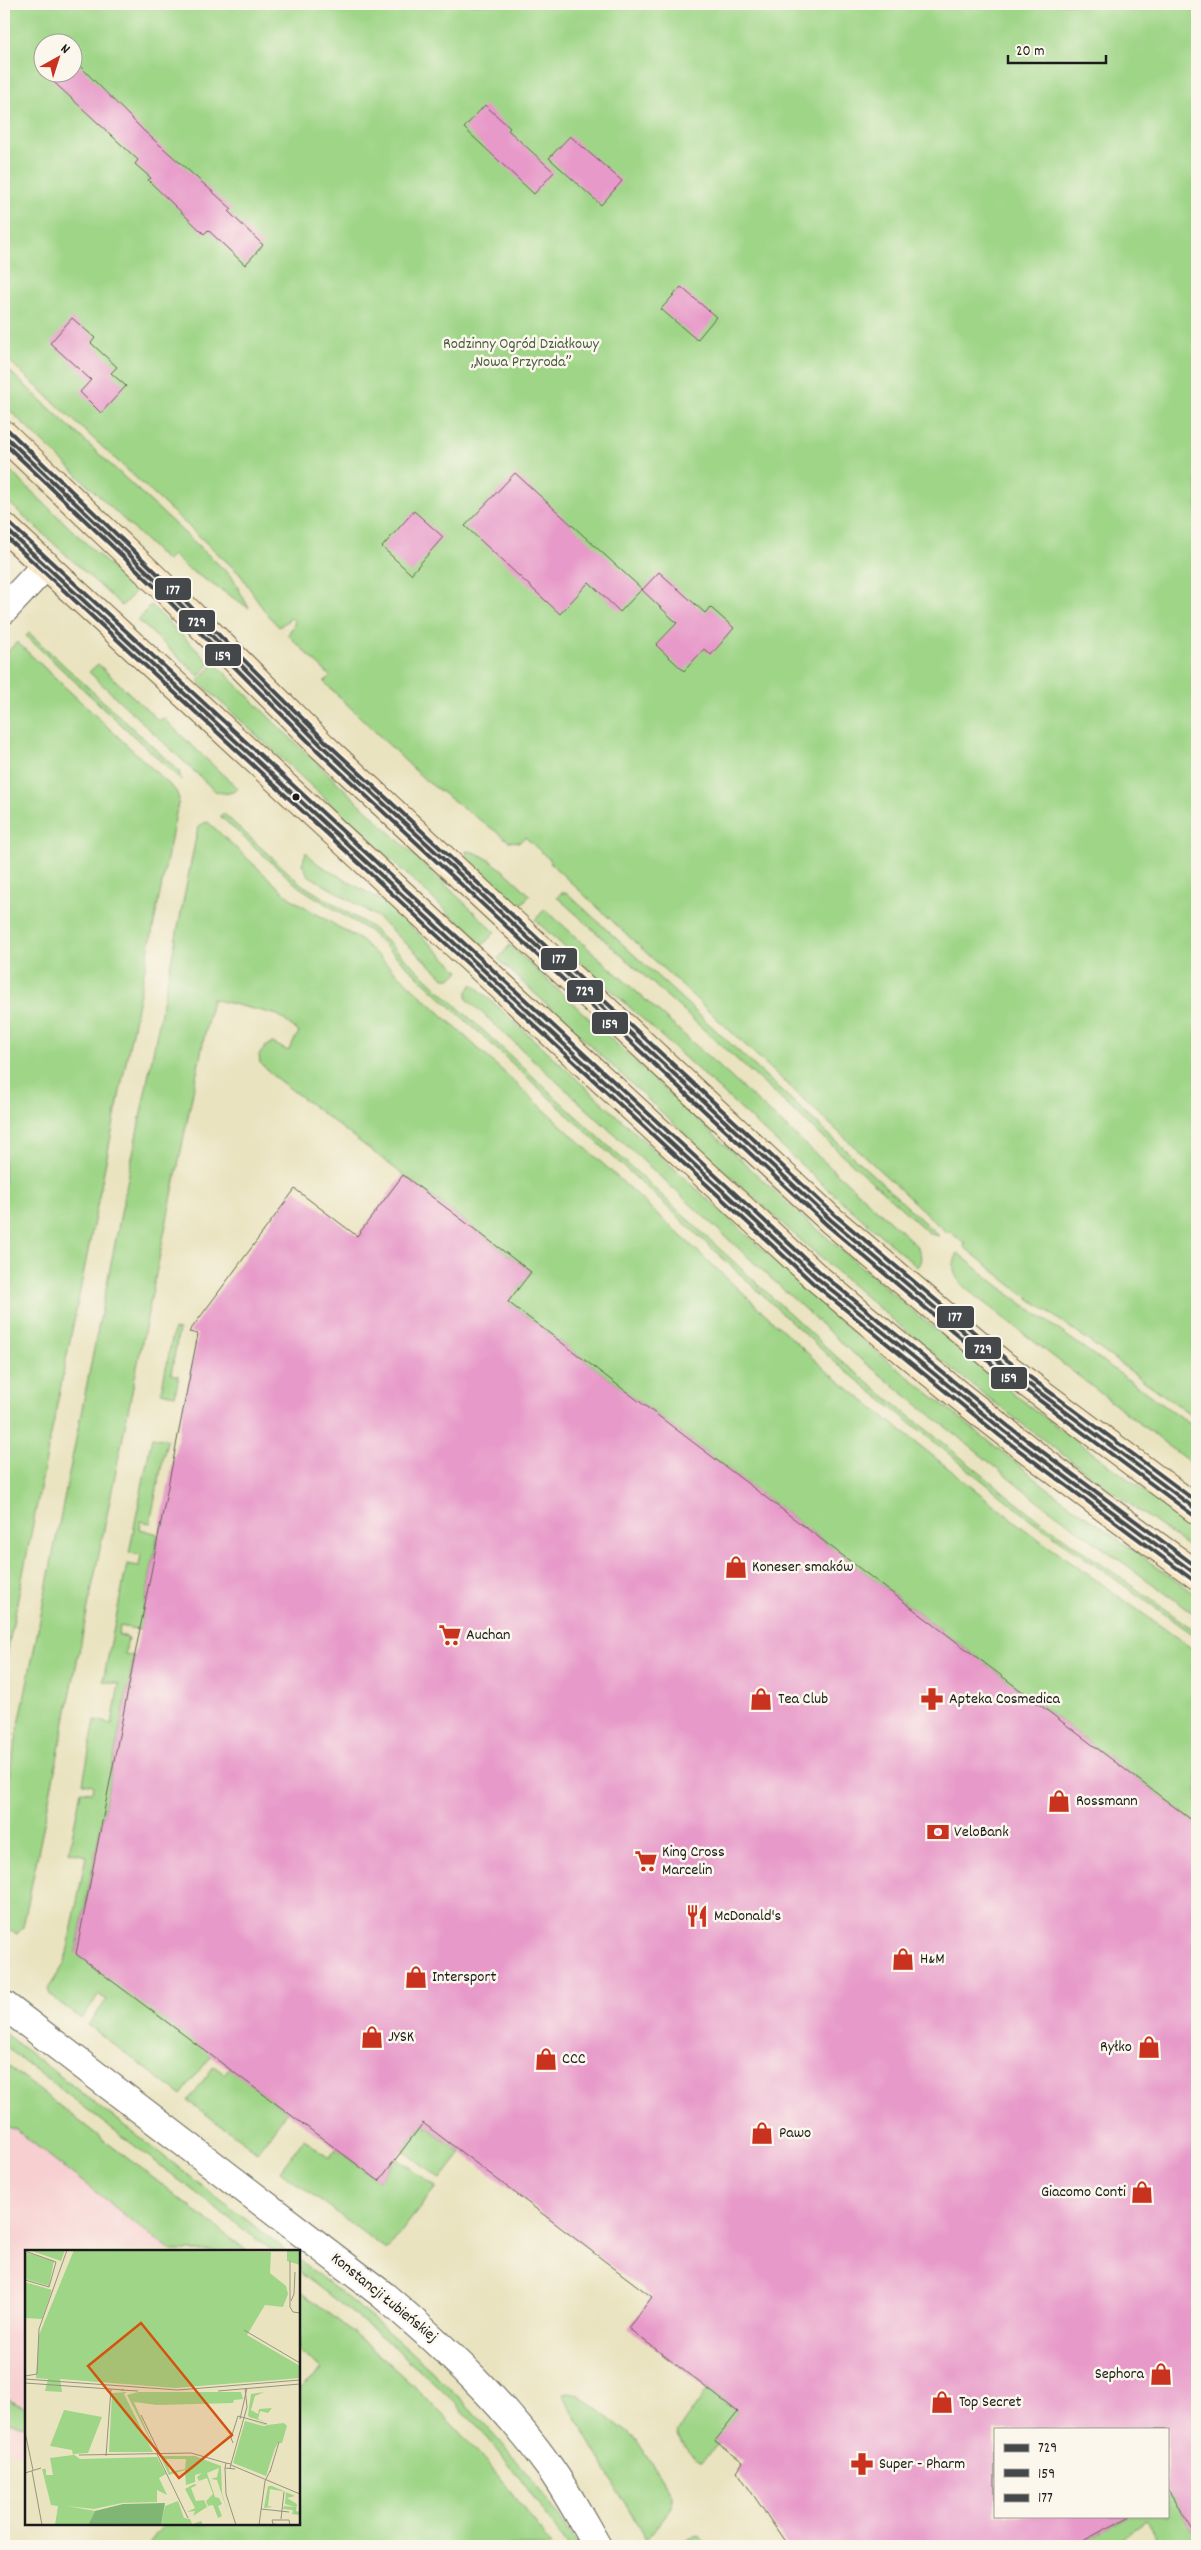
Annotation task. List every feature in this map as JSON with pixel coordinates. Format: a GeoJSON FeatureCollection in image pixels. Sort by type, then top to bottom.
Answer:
{"type":"FeatureCollection","features":[{"type":"Feature","properties":{"kind":"main road"},"geometry":{"type":"LineString","coordinates":[[4,434],[164,588],[322,746],[832,1220],[1003,1365],[1197,1510]]}},
{"type":"Feature","properties":{"kind":"main road"},"geometry":{"type":"LineString","coordinates":[[4,527],[817,1278],[907,1355],[1021,1446],[1197,1575]]}},
{"type":"Feature","properties":{"kind":"street"},"geometry":{"type":"LineString","coordinates":[[4,610],[46,565]]}},
{"type":"Feature","properties":{"kind":"street","name":"Konstancji Łubieńskiej"},"geometry":{"type":"LineString","coordinates":[[4,2005],[375,2290],[440,2343],[506,2413],[550,2469],[597,2546]]}},
{"type":"Feature","properties":{"kind":"shaded area"},"geometry":{"type":"Polygon","coordinates":[[[4,2072],[235,2250],[25,2250],[25,2456],[4,2450],[4,2072]]]}},
{"type":"Feature","properties":{"kind":"green space","name":"Rodzinny Ogród Działkowy „Nowa Przyroda”"},"geometry":{"type":"Polygon","coordinates":[[[4,4],[1197,4],[1197,1419],[1015,1288],[964,1247],[965,1244],[949,1231],[947,1233],[550,863],[551,861],[525,837],[520,842],[509,841],[425,780],[324,682],[330,676],[288,635],[295,622],[291,618],[279,627],[266,613],[240,574],[4,356],[4,4]]]}},
{"type":"Feature","properties":{"kind":"green space"},"geometry":{"type":"Polygon","coordinates":[[[4,366],[232,577],[249,608],[184,566],[173,555],[167,561],[4,405],[4,366]]]}},
{"type":"Feature","properties":{"kind":"green space"},"geometry":{"type":"Polygon","coordinates":[[[4,465],[136,591],[122,606],[4,498],[4,465]]]}},
{"type":"Feature","properties":{"kind":"green space"},"geometry":{"type":"Polygon","coordinates":[[[151,605],[210,663],[199,676],[138,620],[151,605]]]}},
{"type":"Feature","properties":{"kind":"green space"},"geometry":{"type":"Polygon","coordinates":[[[29,633],[179,771],[181,780],[26,636],[29,633]]]}},
{"type":"Feature","properties":{"kind":"green space"},"geometry":{"type":"Polygon","coordinates":[[[17,642],[176,791],[179,799],[4,1668],[4,655],[17,642]]]}},
{"type":"Feature","properties":{"kind":"green space"},"geometry":{"type":"Polygon","coordinates":[[[215,663],[282,730],[495,932],[483,945],[198,681],[215,663]]]}},
{"type":"Feature","properties":{"kind":"green space"},"geometry":{"type":"Polygon","coordinates":[[[98,664],[159,721],[163,718],[238,789],[227,793],[215,791],[89,672],[98,664]]]}},
{"type":"Feature","properties":{"kind":"green space"},"geometry":{"type":"Polygon","coordinates":[[[223,813],[301,884],[371,927],[839,1359],[1032,1515],[1197,1632],[1197,1637],[1030,1519],[836,1363],[369,931],[299,887],[220,816],[223,813]]]}},
{"type":"Feature","properties":{"kind":"green space"},"geometry":{"type":"Polygon","coordinates":[[[206,822],[290,898],[362,941],[828,1372],[1023,1528],[1197,1652],[1197,1824],[508,1302],[531,1272],[272,1075],[260,1063],[259,1055],[267,1045],[273,1043],[288,1051],[299,1032],[278,1015],[212,999],[23,1927],[17,1934],[4,1928],[4,1800],[198,827],[206,822]]]}},
{"type":"Feature","properties":{"kind":"green space"},"geometry":{"type":"Polygon","coordinates":[[[466,851],[474,852],[491,861],[530,895],[520,906],[467,857],[466,851]]]}},
{"type":"Feature","properties":{"kind":"green space"},"geometry":{"type":"Polygon","coordinates":[[[306,852],[318,864],[387,904],[459,971],[452,978],[444,978],[377,917],[308,875],[302,864],[306,852]]]}},
{"type":"Feature","properties":{"kind":"green space"},"geometry":{"type":"Polygon","coordinates":[[[561,893],[567,893],[939,1236],[930,1234],[557,897],[561,893]]]}},
{"type":"Feature","properties":{"kind":"green space"},"geometry":{"type":"Polygon","coordinates":[[[545,909],[914,1243],[920,1255],[917,1267],[821,1183],[535,920],[545,909]]]}},
{"type":"Feature","properties":{"kind":"green space"},"geometry":{"type":"Polygon","coordinates":[[[510,945],[797,1212],[913,1311],[1028,1405],[1197,1530],[1197,1553],[973,1385],[900,1326],[797,1237],[498,959],[510,945]]]}},
{"type":"Feature","properties":{"kind":"green space"},"geometry":{"type":"Polygon","coordinates":[[[473,984],[857,1336],[1050,1490],[1197,1596],[1197,1616],[1042,1504],[848,1349],[467,999],[467,991],[473,984]]]}},
{"type":"Feature","properties":{"kind":"green space"},"geometry":{"type":"Polygon","coordinates":[[[958,1253],[1010,1295],[1197,1429],[1197,1468],[965,1288],[954,1272],[954,1263],[958,1253]]]}},
{"type":"Feature","properties":{"kind":"green space"},"geometry":{"type":"Polygon","coordinates":[[[174,1329],[179,1330],[171,1374],[179,1376],[175,1395],[161,1392],[174,1329]]]}},
{"type":"Feature","properties":{"kind":"green space"},"geometry":{"type":"Polygon","coordinates":[[[152,1437],[167,1440],[150,1523],[141,1521],[140,1529],[158,1534],[140,1630],[120,1626],[119,1635],[128,1637],[125,1654],[134,1656],[76,1953],[212,2055],[181,2095],[88,2025],[107,2000],[99,1995],[81,2019],[50,1995],[48,1989],[65,1963],[86,1856],[69,1852],[81,1791],[92,1792],[93,1785],[83,1783],[95,1720],[112,1724],[119,1684],[103,1681],[127,1564],[139,1566],[141,1555],[129,1553],[152,1437]]]}},
{"type":"Feature","properties":{"kind":"green space"},"geometry":{"type":"Polygon","coordinates":[[[4,2033],[286,2250],[271,2250],[4,2045],[4,2033]]]}},
{"type":"Feature","properties":{"kind":"green space"},"geometry":{"type":"Polygon","coordinates":[[[4,2063],[246,2250],[170,2250],[15,2129],[4,2126],[4,2063]]]}},
{"type":"Feature","properties":{"kind":"green space"},"geometry":{"type":"Polygon","coordinates":[[[214,2066],[224,2074],[229,2068],[287,2112],[257,2152],[188,2101],[214,2066]]]}},
{"type":"Feature","properties":{"kind":"green space"},"geometry":{"type":"Polygon","coordinates":[[[423,2124],[461,2153],[441,2179],[403,2150],[423,2124]]]}},
{"type":"Feature","properties":{"kind":"green space"},"geometry":{"type":"Polygon","coordinates":[[[304,2139],[329,2158],[336,2149],[379,2181],[397,2158],[436,2187],[387,2250],[280,2171],[304,2139]]]}},
{"type":"Feature","properties":{"kind":"green space"},"geometry":{"type":"Polygon","coordinates":[[[300,2261],[379,2324],[452,2390],[486,2425],[518,2463],[579,2546],[567,2546],[515,2472],[471,2419],[399,2351],[300,2273],[300,2261]]]}},
{"type":"Feature","properties":{"kind":"green space"},"geometry":{"type":"Polygon","coordinates":[[[300,2291],[370,2347],[436,2408],[496,2474],[551,2546],[147,2546],[163,2525],[300,2525],[300,2389],[322,2369],[300,2352],[300,2291]]]}},
{"type":"Feature","properties":{"kind":"green space"},"geometry":{"type":"Polygon","coordinates":[[[708,2389],[738,2412],[716,2441],[719,2444],[702,2462],[687,2449],[677,2432],[708,2389]]]}},
{"type":"Feature","properties":{"kind":"green space"},"geometry":{"type":"Polygon","coordinates":[[[568,2393],[579,2395],[636,2439],[672,2495],[672,2507],[646,2540],[563,2395],[568,2393]]]}},
{"type":"Feature","properties":{"kind":"green space"},"geometry":{"type":"Polygon","coordinates":[[[4,2398],[25,2408],[25,2426],[4,2421],[4,2398]]]}},
{"type":"Feature","properties":{"kind":"green space"},"geometry":{"type":"Polygon","coordinates":[[[1172,2495],[1195,2534],[1178,2546],[1162,2546],[1146,2520],[1111,2546],[1073,2546],[1127,2518],[1168,2518],[1168,2497],[1172,2495]]]}},
{"type":"Feature","properties":{"kind":"green space"},"geometry":{"type":"Polygon","coordinates":[[[695,2536],[700,2537],[708,2546],[679,2546],[685,2540],[695,2536]]]}},
{"type":"Feature","properties":{"kind":"building"},"geometry":{"type":"Polygon","coordinates":[[[82,68],[144,131],[232,209],[229,212],[263,245],[245,265],[208,230],[204,234],[148,180],[151,178],[135,164],[138,160],[54,82],[82,82],[82,68]]]}},
{"type":"Feature","properties":{"kind":"building"},"geometry":{"type":"Polygon","coordinates":[[[485,105],[510,128],[508,130],[554,172],[534,194],[464,128],[485,105]]]}},
{"type":"Feature","properties":{"kind":"building"},"geometry":{"type":"Polygon","coordinates":[[[570,136],[622,181],[601,205],[549,158],[570,136]]]}},
{"type":"Feature","properties":{"kind":"building"},"geometry":{"type":"Polygon","coordinates":[[[681,287],[716,317],[697,340],[661,309],[681,287]]]}},
{"type":"Feature","properties":{"kind":"building"},"geometry":{"type":"Polygon","coordinates":[[[72,318],[95,338],[91,343],[117,367],[111,373],[126,386],[101,413],[80,392],[91,380],[50,343],[72,318]]]}},
{"type":"Feature","properties":{"kind":"building"},"geometry":{"type":"Polygon","coordinates":[[[515,473],[642,589],[620,612],[589,582],[560,614],[465,526],[515,473]]]}},
{"type":"Feature","properties":{"kind":"building"},"geometry":{"type":"Polygon","coordinates":[[[414,511],[443,537],[411,574],[382,547],[414,511]]]}},
{"type":"Feature","properties":{"kind":"building"},"geometry":{"type":"Polygon","coordinates":[[[659,572],[705,613],[710,607],[734,628],[711,655],[704,649],[684,671],[656,645],[677,623],[642,590],[659,572]]]}},
{"type":"Feature","properties":{"kind":"building","name":"King Cross Marcelin"},"geometry":{"type":"Polygon","coordinates":[[[403,1175],[531,1272],[508,1302],[1197,1824],[1197,2537],[1168,2490],[1168,2428],[994,2428],[994,2518],[1127,2518],[1073,2546],[788,2546],[737,2471],[743,2462],[715,2441],[738,2412],[628,2328],[652,2297],[423,2123],[379,2181],[76,1954],[198,1334],[189,1332],[295,1189],[357,1236],[403,1175]]]}},
{"type":"Feature","properties":{"kind":"transit line","name":"177"},"geometry":{"type":"LineString","coordinates":[[8,430],[163,579],[326,742],[835,1215],[1007,1360],[1197,1502]]}},
{"type":"Feature","properties":{"kind":"transit line","name":"729"},"geometry":{"type":"LineString","coordinates":[[4,435],[159,583],[322,746],[831,1220],[1003,1365],[1197,1510]]}},
{"type":"Feature","properties":{"kind":"transit line","name":"159"},"geometry":{"type":"LineString","coordinates":[[4,443],[155,587],[318,751],[827,1225],[999,1370],[1193,1515]]}},
{"type":"Feature","properties":{"kind":"transit line","name":"177"},"geometry":{"type":"LineString","coordinates":[[8,522],[821,1273],[1008,1426],[1197,1567]]}},
{"type":"Feature","properties":{"kind":"transit line","name":"729"},"geometry":{"type":"LineString","coordinates":[[4,527],[817,1278],[1004,1431],[1197,1575]]}},
{"type":"Feature","properties":{"kind":"transit line","name":"159"},"geometry":{"type":"LineString","coordinates":[[4,535],[813,1283],[1000,1436],[1193,1580]]}},
{"type":"Feature","properties":{"kind":"place","name":"Koneser smaków"},"geometry":{"type":"Point","coordinates":[736,1567]}},
{"type":"Feature","properties":{"kind":"place","name":"Auchan"},"geometry":{"type":"Point","coordinates":[450,1635]}},
{"type":"Feature","properties":{"kind":"place","name":"Tea Club"},"geometry":{"type":"Point","coordinates":[761,1699]}},
{"type":"Feature","properties":{"kind":"place","name":"Apteka Cosmedica"},"geometry":{"type":"Point","coordinates":[932,1699]}},
{"type":"Feature","properties":{"kind":"place","name":"Rossmann"},"geometry":{"type":"Point","coordinates":[1059,1801]}},
{"type":"Feature","properties":{"kind":"place","name":"VeloBank"},"geometry":{"type":"Point","coordinates":[938,1832]}},
{"type":"Feature","properties":{"kind":"place","name":"King Cross Marcelin"},"geometry":{"type":"Point","coordinates":[646,1861]}},
{"type":"Feature","properties":{"kind":"place","name":"McDonald's"},"geometry":{"type":"Point","coordinates":[697,1916]}},
{"type":"Feature","properties":{"kind":"place","name":"H&M"},"geometry":{"type":"Point","coordinates":[903,1959]}},
{"type":"Feature","properties":{"kind":"place","name":"Intersport"},"geometry":{"type":"Point","coordinates":[416,1977]}},
{"type":"Feature","properties":{"kind":"place","name":"JYSK"},"geometry":{"type":"Point","coordinates":[372,2037]}},
{"type":"Feature","properties":{"kind":"place","name":"Ryłko"},"geometry":{"type":"Point","coordinates":[1149,2047]}},
{"type":"Feature","properties":{"kind":"place","name":"CCC"},"geometry":{"type":"Point","coordinates":[546,2059]}},
{"type":"Feature","properties":{"kind":"place","name":"Pawo"},"geometry":{"type":"Point","coordinates":[762,2133]}},
{"type":"Feature","properties":{"kind":"place","name":"Giacomo Conti"},"geometry":{"type":"Point","coordinates":[1142,2192]}},
{"type":"Feature","properties":{"kind":"place","name":"Sephora"},"geometry":{"type":"Point","coordinates":[1161,2374]}},
{"type":"Feature","properties":{"kind":"place","name":"Top Secret"},"geometry":{"type":"Point","coordinates":[942,2402]}},
{"type":"Feature","properties":{"kind":"place","name":"Super - Pharm"},"geometry":{"type":"Point","coordinates":[862,2464]}}]}
